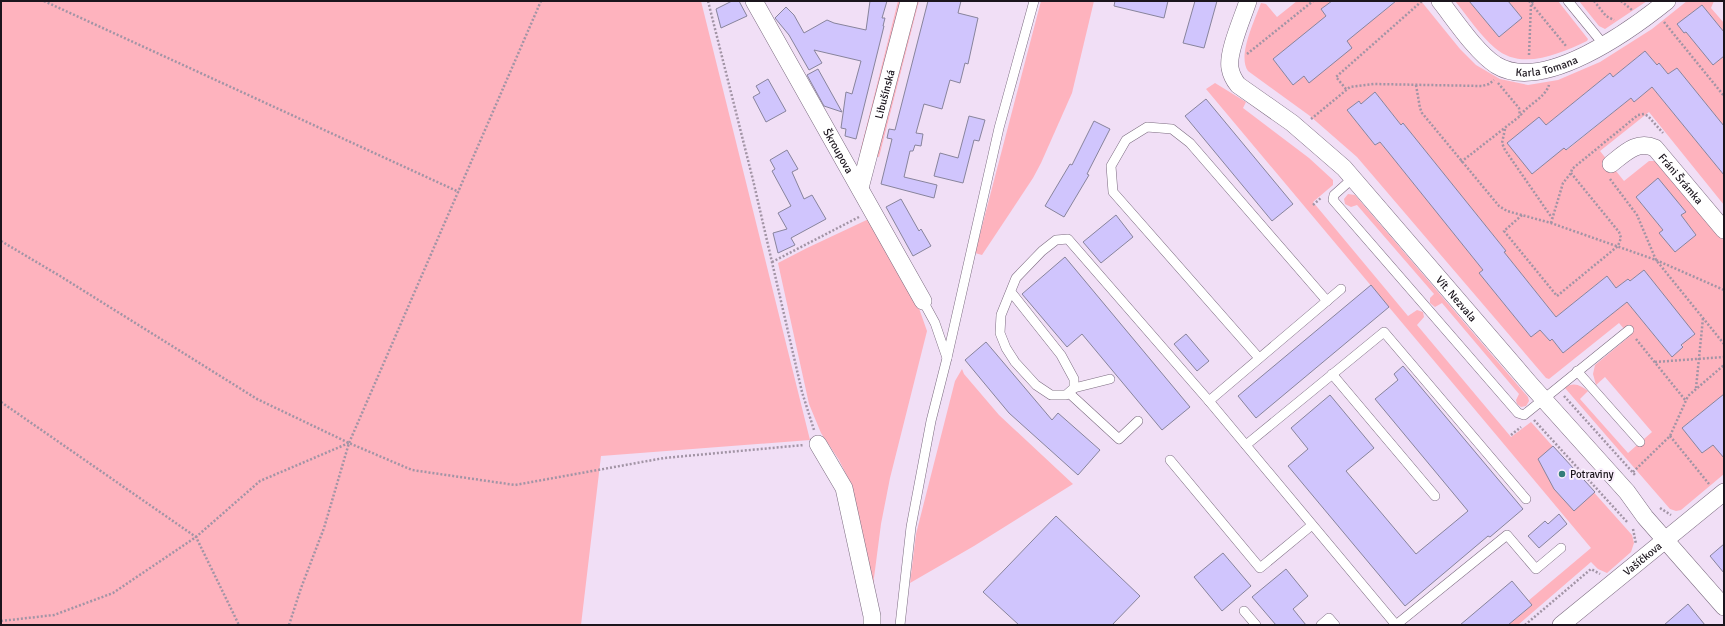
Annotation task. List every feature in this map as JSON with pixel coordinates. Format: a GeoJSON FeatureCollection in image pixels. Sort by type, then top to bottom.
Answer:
{"type":"FeatureCollection","features":[{"type":"Feature","properties":{"kind":"street","name":"Škroupova"},"geometry":{"type":"LineString","coordinates":[[754,1],[923,301]]}},
{"type":"Feature","properties":{"kind":"street","name":"Libušínská"},"geometry":{"type":"LineString","coordinates":[[860,188],[909,1]]}},
{"type":"Feature","properties":{"kind":"street","name":"Vít. Nezvala"},"geometry":{"type":"LineString","coordinates":[[1248,1],[1230,57],[1230,69],[1238,85],[1298,127],[1329,153],[1353,178],[1543,399],[1627,492],[1645,517],[1724,607]]}},
{"type":"Feature","properties":{"kind":"street","name":"Karla Tomana"},"geometry":{"type":"LineString","coordinates":[[1440,1],[1484,55],[1495,64],[1510,71],[1531,71],[1550,68],[1574,60],[1618,38],[1667,1]]}},
{"type":"Feature","properties":{"kind":"street","name":"Fráni Šrámka"},"geometry":{"type":"LineString","coordinates":[[1610,171],[1634,147],[1644,144],[1655,148],[1724,230]]}},
{"type":"Feature","properties":{"kind":"street"},"geometry":{"type":"LineString","coordinates":[[818,444],[844,488],[872,616],[872,625]]}},
{"type":"Feature","properties":{"kind":"street","name":"Vašíčkova"},"geometry":{"type":"LineString","coordinates":[[1561,625],[1666,540],[1718,490]]}},
{"type":"Feature","properties":{"kind":"lane"},"geometry":{"type":"LineString","coordinates":[[900,625],[910,527],[931,421],[947,358],[999,128],[1034,1]]}},
{"type":"Feature","properties":{"kind":"lane"},"geometry":{"type":"LineString","coordinates":[[1568,1],[1604,45]]}},
{"type":"Feature","properties":{"kind":"lane"},"geometry":{"type":"LineString","coordinates":[[1259,358],[1113,192],[1111,166],[1126,140],[1147,127],[1172,129],[1190,143],[1327,301]]}},
{"type":"Feature","properties":{"kind":"lane"},"geometry":{"type":"LineString","coordinates":[[1353,178],[1334,195],[1333,200],[1518,413],[1524,415],[1629,330]]}},
{"type":"Feature","properties":{"kind":"lane"},"geometry":{"type":"LineString","coordinates":[[1110,379],[1071,390],[1066,395],[1051,395],[1036,385],[1015,362],[1006,348],[1000,333],[1001,315],[1016,278],[1042,251],[1056,240],[1068,239],[1209,401],[1396,625],[1507,535],[1536,569],[1560,548]]}},
{"type":"Feature","properties":{"kind":"lane"},"geometry":{"type":"LineString","coordinates":[[1209,401],[1341,289]]}},
{"type":"Feature","properties":{"kind":"lane"},"geometry":{"type":"LineString","coordinates":[[1011,292],[1061,355],[1074,379],[1071,390]]}},
{"type":"Feature","properties":{"kind":"lane"},"geometry":{"type":"LineString","coordinates":[[923,301],[935,323],[947,358]]}},
{"type":"Feature","properties":{"kind":"lane"},"geometry":{"type":"LineString","coordinates":[[1246,445],[1384,332],[1526,499]]}},
{"type":"Feature","properties":{"kind":"lane"},"geometry":{"type":"LineString","coordinates":[[1577,371],[1640,442]]}},
{"type":"Feature","properties":{"kind":"lane"},"geometry":{"type":"LineString","coordinates":[[1332,374],[1435,496]]}},
{"type":"Feature","properties":{"kind":"lane"},"geometry":{"type":"LineString","coordinates":[[1071,390],[1119,438],[1138,421]]}},
{"type":"Feature","properties":{"kind":"lane"},"geometry":{"type":"LineString","coordinates":[[1170,460],[1260,568],[1312,525]]}},
{"type":"Feature","properties":{"kind":"lane"},"geometry":{"type":"LineString","coordinates":[[1244,611],[1256,625]]}},
{"type":"Feature","properties":{"kind":"lane"},"geometry":{"type":"LineString","coordinates":[[1321,625],[1329,618],[1335,625]]}},
{"type":"Feature","properties":{"kind":"path"},"geometry":{"type":"LineString","coordinates":[[44,1],[459,192]]}},
{"type":"Feature","properties":{"kind":"path"},"geometry":{"type":"LineString","coordinates":[[289,625],[301,588],[324,528],[349,443],[541,1]]}},
{"type":"Feature","properties":{"kind":"path"},"geometry":{"type":"LineString","coordinates":[[1,241],[60,276],[257,399],[349,443],[412,470],[515,485],[664,458],[818,444],[802,392],[772,262],[708,1]]}},
{"type":"Feature","properties":{"kind":"path"},"geometry":{"type":"LineString","coordinates":[[1241,59],[1313,1]]}},
{"type":"Feature","properties":{"kind":"path"},"geometry":{"type":"LineString","coordinates":[[1346,89],[1336,77],[1422,1]]}},
{"type":"Feature","properties":{"kind":"path"},"geometry":{"type":"LineString","coordinates":[[1530,2],[1534,1]]}},
{"type":"Feature","properties":{"kind":"path"},"geometry":{"type":"LineString","coordinates":[[1594,1],[1606,16],[1620,23]]}},
{"type":"Feature","properties":{"kind":"path"},"geometry":{"type":"LineString","coordinates":[[1621,1],[1635,12]]}},
{"type":"Feature","properties":{"kind":"path"},"geometry":{"type":"LineString","coordinates":[[1530,2],[1570,51]]}},
{"type":"Feature","properties":{"kind":"path"},"geometry":{"type":"LineString","coordinates":[[1529,62],[1530,2]]}},
{"type":"Feature","properties":{"kind":"path"},"geometry":{"type":"LineString","coordinates":[[1662,19],[1724,96]]}},
{"type":"Feature","properties":{"kind":"path"},"geometry":{"type":"LineString","coordinates":[[1315,124],[1309,120],[1346,89],[1350,87],[1374,84],[1482,86],[1489,84],[1494,80],[1519,108],[1520,116]]}},
{"type":"Feature","properties":{"kind":"path"},"geometry":{"type":"LineString","coordinates":[[1416,85],[1422,113],[1496,204],[1504,210],[1551,223],[1618,246],[1656,260],[1724,290]]}},
{"type":"Feature","properties":{"kind":"path"},"geometry":{"type":"LineString","coordinates":[[1461,162],[1520,116],[1525,109],[1545,93],[1549,85]]}},
{"type":"Feature","properties":{"kind":"path"},"geometry":{"type":"LineString","coordinates":[[1506,127],[1502,136],[1502,143],[1505,150],[1553,218]]}},
{"type":"Feature","properties":{"kind":"path"},"geometry":{"type":"LineString","coordinates":[[1551,223],[1563,183],[1571,173],[1572,169],[1590,154],[1594,160]]}},
{"type":"Feature","properties":{"kind":"path"},"geometry":{"type":"LineString","coordinates":[[1610,171],[1638,214],[1656,260],[1724,344]]}},
{"type":"Feature","properties":{"kind":"path"},"geometry":{"type":"LineString","coordinates":[[1522,215],[1504,231],[1557,296],[1618,246],[1621,238],[1619,232],[1571,173]]}},
{"type":"Feature","properties":{"kind":"path"},"geometry":{"type":"LineString","coordinates":[[772,262],[873,210]]}},
{"type":"Feature","properties":{"kind":"path"},"geometry":{"type":"LineString","coordinates":[[1696,388],[1703,317]]}},
{"type":"Feature","properties":{"kind":"path"},"geometry":{"type":"LineString","coordinates":[[1629,330],[1686,401]]}},
{"type":"Feature","properties":{"kind":"path"},"geometry":{"type":"LineString","coordinates":[[1655,362],[1724,358]]}},
{"type":"Feature","properties":{"kind":"path"},"geometry":{"type":"LineString","coordinates":[[1633,472],[1670,436],[1688,396],[1724,365]]}},
{"type":"Feature","properties":{"kind":"path"},"geometry":{"type":"LineString","coordinates":[[1557,387],[1637,478]]}},
{"type":"Feature","properties":{"kind":"path"},"geometry":{"type":"LineString","coordinates":[[1,402],[196,537],[239,625]]}},
{"type":"Feature","properties":{"kind":"path"},"geometry":{"type":"LineString","coordinates":[[1530,419],[1534,420],[1633,528],[1637,541],[1635,549]]}},
{"type":"Feature","properties":{"kind":"path"},"geometry":{"type":"LineString","coordinates":[[1511,435],[1526,423]]}},
{"type":"Feature","properties":{"kind":"path"},"geometry":{"type":"LineString","coordinates":[[1670,436],[1718,490]]}},
{"type":"Feature","properties":{"kind":"path"},"geometry":{"type":"LineString","coordinates":[[1,621],[54,615],[113,593],[196,537],[260,481],[349,443]]}},
{"type":"Feature","properties":{"kind":"path"},"geometry":{"type":"LineString","coordinates":[[1658,506],[1666,513],[1674,515]]}},
{"type":"Feature","properties":{"kind":"path"},"geometry":{"type":"LineString","coordinates":[[1525,625],[1590,570],[1602,574]]}},
{"type":"Feature","properties":{"kind":"shaded area"},"geometry":{"type":"Polygon","coordinates":[[[1,1],[701,1],[810,440],[601,456],[581,625],[1,625],[1,1]]]}},
{"type":"Feature","properties":{"kind":"shaded area"},"geometry":{"type":"Polygon","coordinates":[[[898,1],[902,1],[863,152],[860,152],[898,1]]]}},
{"type":"Feature","properties":{"kind":"shaded area"},"geometry":{"type":"Polygon","coordinates":[[[915,1],[919,1],[879,157],[875,156],[915,1]]]}},
{"type":"Feature","properties":{"kind":"shaded area"},"geometry":{"type":"Polygon","coordinates":[[[1041,1],[1094,1],[1072,93],[1033,178],[982,255],[975,253],[1041,1]]]}},
{"type":"Feature","properties":{"kind":"shaded area"},"geometry":{"type":"Polygon","coordinates":[[[1297,1],[1332,1],[1321,9],[1331,22],[1316,25],[1273,59],[1293,85],[1304,76],[1309,82],[1342,35],[1357,32],[1397,1],[1421,1],[1460,49],[1476,65],[1500,79],[1528,85],[1558,80],[1600,62],[1652,29],[1687,1],[1714,1],[1711,8],[1724,23],[1724,32],[1702,5],[1677,24],[1684,33],[1686,32],[1713,65],[1724,56],[1724,126],[1677,68],[1668,74],[1659,63],[1657,65],[1645,51],[1613,77],[1610,73],[1546,125],[1532,174],[1554,156],[1561,144],[1567,150],[1631,98],[1634,102],[1652,87],[1724,175],[1724,205],[1649,112],[1600,151],[1624,181],[1649,161],[1655,161],[1661,164],[1724,241],[1724,394],[1682,428],[1702,453],[1713,445],[1724,446],[1724,474],[1681,510],[1676,511],[1670,509],[1565,388],[1574,385],[1580,386],[1588,391],[1580,399],[1628,453],[1652,432],[1605,377],[1596,385],[1593,374],[1595,365],[1630,336],[1619,323],[1549,379],[1546,378],[1357,157],[1310,116],[1248,71],[1245,64],[1246,47],[1251,28],[1261,3],[1266,4],[1277,17],[1297,1]],[[1375,92],[1361,104],[1359,101],[1347,110],[1375,145],[1380,142],[1389,153],[1483,270],[1479,273],[1531,337],[1540,330],[1550,341],[1552,339],[1563,353],[1627,302],[1671,356],[1683,347],[1672,306],[1644,270],[1630,281],[1628,279],[1616,288],[1607,276],[1556,317],[1504,252],[1506,251],[1403,123],[1401,125],[1375,92]],[[1658,179],[1636,197],[1663,230],[1660,233],[1675,252],[1696,235],[1681,215],[1685,212],[1658,179]]]}},
{"type":"Feature","properties":{"kind":"shaded area"},"geometry":{"type":"Polygon","coordinates":[[[1455,1],[1469,1],[1499,37],[1522,18],[1508,1],[1558,1],[1588,39],[1587,41],[1564,51],[1540,58],[1516,58],[1505,55],[1495,48],[1479,32],[1455,1]]]}},
{"type":"Feature","properties":{"kind":"shaded area"},"geometry":{"type":"Polygon","coordinates":[[[1579,1],[1647,1],[1605,29],[1599,26],[1579,1]]]}},
{"type":"Feature","properties":{"kind":"shaded area"},"geometry":{"type":"Polygon","coordinates":[[[1215,83],[1246,102],[1243,108],[1309,158],[1333,180],[1333,185],[1313,202],[1408,316],[1417,310],[1423,312],[1424,317],[1417,325],[1511,437],[1531,422],[1632,535],[1634,543],[1631,552],[1607,573],[1598,569],[1591,562],[1518,625],[1508,625],[1532,605],[1528,601],[1591,548],[1206,89],[1215,83]]]}},
{"type":"Feature","properties":{"kind":"shaded area"},"geometry":{"type":"Polygon","coordinates":[[[1348,194],[1355,195],[1528,397],[1529,401],[1526,406],[1521,407],[1517,404],[1516,400],[1519,394],[1442,303],[1435,307],[1430,303],[1430,298],[1434,294],[1357,205],[1351,207],[1345,204],[1344,199],[1348,194]]]}},
{"type":"Feature","properties":{"kind":"shaded area"},"geometry":{"type":"Polygon","coordinates":[[[873,217],[915,297],[927,331],[890,478],[881,524],[872,593],[855,504],[847,476],[839,460],[821,433],[809,404],[778,263],[873,217]]]}},
{"type":"Feature","properties":{"kind":"shaded area"},"geometry":{"type":"Polygon","coordinates":[[[962,369],[964,374],[999,415],[1073,484],[974,546],[910,583],[916,534],[955,381],[962,369]]]}},
{"type":"Feature","properties":{"kind":"building"},"geometry":{"type":"Polygon","coordinates":[[[732,1],[739,1],[747,16],[721,28],[716,9],[732,1]]]}},
{"type":"Feature","properties":{"kind":"building"},"geometry":{"type":"Polygon","coordinates":[[[870,1],[887,1],[882,18],[885,18],[884,26],[856,139],[845,136],[846,129],[841,128],[846,92],[852,94],[861,61],[814,50],[822,63],[809,70],[789,35],[775,18],[786,7],[794,15],[804,33],[827,20],[866,30],[870,1]]]}},
{"type":"Feature","properties":{"kind":"building"},"geometry":{"type":"Polygon","coordinates":[[[928,1],[961,1],[958,13],[978,18],[968,64],[965,63],[960,83],[950,80],[942,109],[924,104],[916,133],[923,134],[921,146],[915,145],[913,151],[910,151],[904,177],[937,185],[934,198],[881,184],[892,139],[887,138],[889,129],[895,130],[928,1]]]}},
{"type":"Feature","properties":{"kind":"building"},"geometry":{"type":"Polygon","coordinates":[[[1115,1],[1168,1],[1164,18],[1114,6],[1115,1]]]}},
{"type":"Feature","properties":{"kind":"building"},"geometry":{"type":"Polygon","coordinates":[[[1195,1],[1217,1],[1204,48],[1183,43],[1195,1]]]}},
{"type":"Feature","properties":{"kind":"building"},"geometry":{"type":"Polygon","coordinates":[[[1332,1],[1396,1],[1347,41],[1352,48],[1309,83],[1304,76],[1293,85],[1273,59],[1326,16],[1321,9],[1332,1]]]}},
{"type":"Feature","properties":{"kind":"building"},"geometry":{"type":"Polygon","coordinates":[[[1469,1],[1508,1],[1522,18],[1499,37],[1469,1]]]}},
{"type":"Feature","properties":{"kind":"building"},"geometry":{"type":"Polygon","coordinates":[[[1702,5],[1724,32],[1724,56],[1713,65],[1686,32],[1684,33],[1677,24],[1702,5]]]}},
{"type":"Feature","properties":{"kind":"building"},"geometry":{"type":"Polygon","coordinates":[[[1645,51],[1657,65],[1659,63],[1668,74],[1677,68],[1724,126],[1724,175],[1652,87],[1634,102],[1631,98],[1566,150],[1564,148],[1532,174],[1507,143],[1539,117],[1546,125],[1610,73],[1613,77],[1645,51]]]}},
{"type":"Feature","properties":{"kind":"building"},"geometry":{"type":"Polygon","coordinates":[[[818,69],[842,112],[824,106],[807,75],[818,69]]]}},
{"type":"Feature","properties":{"kind":"building"},"geometry":{"type":"Polygon","coordinates":[[[768,79],[786,111],[766,122],[753,97],[760,93],[756,86],[768,79]]]}},
{"type":"Feature","properties":{"kind":"building"},"geometry":{"type":"Polygon","coordinates":[[[1375,92],[1401,125],[1403,123],[1506,251],[1504,252],[1556,317],[1607,276],[1616,288],[1628,279],[1630,281],[1644,270],[1695,334],[1681,345],[1683,347],[1672,357],[1627,302],[1563,353],[1552,339],[1550,341],[1540,330],[1531,337],[1479,273],[1483,270],[1389,153],[1380,142],[1375,145],[1347,110],[1359,101],[1361,104],[1375,92]]]}},
{"type":"Feature","properties":{"kind":"building"},"geometry":{"type":"Polygon","coordinates":[[[1206,99],[1293,204],[1272,221],[1185,116],[1206,99]]]}},
{"type":"Feature","properties":{"kind":"building"},"geometry":{"type":"Polygon","coordinates":[[[969,116],[985,120],[979,141],[974,140],[963,183],[934,176],[940,153],[958,158],[969,116]]]}},
{"type":"Feature","properties":{"kind":"building"},"geometry":{"type":"Polygon","coordinates":[[[1094,121],[1110,129],[1087,174],[1089,175],[1064,217],[1045,206],[1070,164],[1072,165],[1094,121]]]}},
{"type":"Feature","properties":{"kind":"building"},"geometry":{"type":"Polygon","coordinates":[[[787,150],[798,169],[792,172],[804,199],[812,195],[826,219],[791,238],[795,245],[778,253],[773,233],[787,229],[778,213],[791,206],[772,171],[775,169],[770,160],[787,150]]]}},
{"type":"Feature","properties":{"kind":"building"},"geometry":{"type":"Polygon","coordinates":[[[1658,178],[1686,212],[1681,215],[1696,235],[1675,252],[1659,233],[1663,230],[1636,197],[1658,178]]]}},
{"type":"Feature","properties":{"kind":"building"},"geometry":{"type":"Polygon","coordinates":[[[901,199],[919,231],[921,229],[931,246],[913,256],[886,207],[901,199]]]}},
{"type":"Feature","properties":{"kind":"building"},"geometry":{"type":"Polygon","coordinates":[[[1116,215],[1133,237],[1101,263],[1083,242],[1116,215]]]}},
{"type":"Feature","properties":{"kind":"building"},"geometry":{"type":"Polygon","coordinates":[[[1065,257],[1190,407],[1162,430],[1082,334],[1067,347],[1022,294],[1065,257]]]}},
{"type":"Feature","properties":{"kind":"building"},"geometry":{"type":"Polygon","coordinates":[[[1371,285],[1389,307],[1256,418],[1238,396],[1371,285]]]}},
{"type":"Feature","properties":{"kind":"building"},"geometry":{"type":"Polygon","coordinates":[[[1186,334],[1209,361],[1197,371],[1174,344],[1186,334]]]}},
{"type":"Feature","properties":{"kind":"building"},"geometry":{"type":"Polygon","coordinates":[[[986,342],[1052,420],[1058,413],[1100,450],[1078,475],[1009,413],[965,360],[986,342]]]}},
{"type":"Feature","properties":{"kind":"building"},"geometry":{"type":"Polygon","coordinates":[[[1403,366],[1523,509],[1490,537],[1488,536],[1405,606],[1288,466],[1308,449],[1291,428],[1330,395],[1374,448],[1346,471],[1416,554],[1468,511],[1375,399],[1398,380],[1394,374],[1403,366]]]}},
{"type":"Feature","properties":{"kind":"building"},"geometry":{"type":"Polygon","coordinates":[[[1724,394],[1724,458],[1713,445],[1702,453],[1682,428],[1724,394]]]}},
{"type":"Feature","properties":{"kind":"building","name":"Potraviny"},"geometry":{"type":"Polygon","coordinates":[[[1553,446],[1595,492],[1574,511],[1554,489],[1538,459],[1553,446]]]}},
{"type":"Feature","properties":{"kind":"building"},"geometry":{"type":"Polygon","coordinates":[[[1559,514],[1567,524],[1539,548],[1528,536],[1545,521],[1548,524],[1559,514]]]}},
{"type":"Feature","properties":{"kind":"building"},"geometry":{"type":"Polygon","coordinates":[[[1056,516],[1140,596],[1112,625],[1019,625],[983,592],[1056,516]]]}},
{"type":"Feature","properties":{"kind":"building"},"geometry":{"type":"Polygon","coordinates":[[[1724,544],[1724,573],[1710,556],[1724,544]]]}},
{"type":"Feature","properties":{"kind":"building"},"geometry":{"type":"Polygon","coordinates":[[[1223,553],[1251,586],[1222,611],[1194,577],[1223,553]]]}},
{"type":"Feature","properties":{"kind":"building"},"geometry":{"type":"Polygon","coordinates":[[[1286,569],[1308,596],[1293,609],[1306,625],[1276,625],[1252,597],[1286,569]]]}},
{"type":"Feature","properties":{"kind":"building"},"geometry":{"type":"Polygon","coordinates":[[[1512,581],[1532,605],[1508,625],[1460,625],[1512,581]]]}},
{"type":"Feature","properties":{"kind":"building"},"geometry":{"type":"Polygon","coordinates":[[[1688,604],[1705,625],[1664,625],[1688,604]]]}},
{"type":"Feature","properties":{"kind":"place","name":"Potraviny"},"geometry":{"type":"Point","coordinates":[1562,474]}}]}
